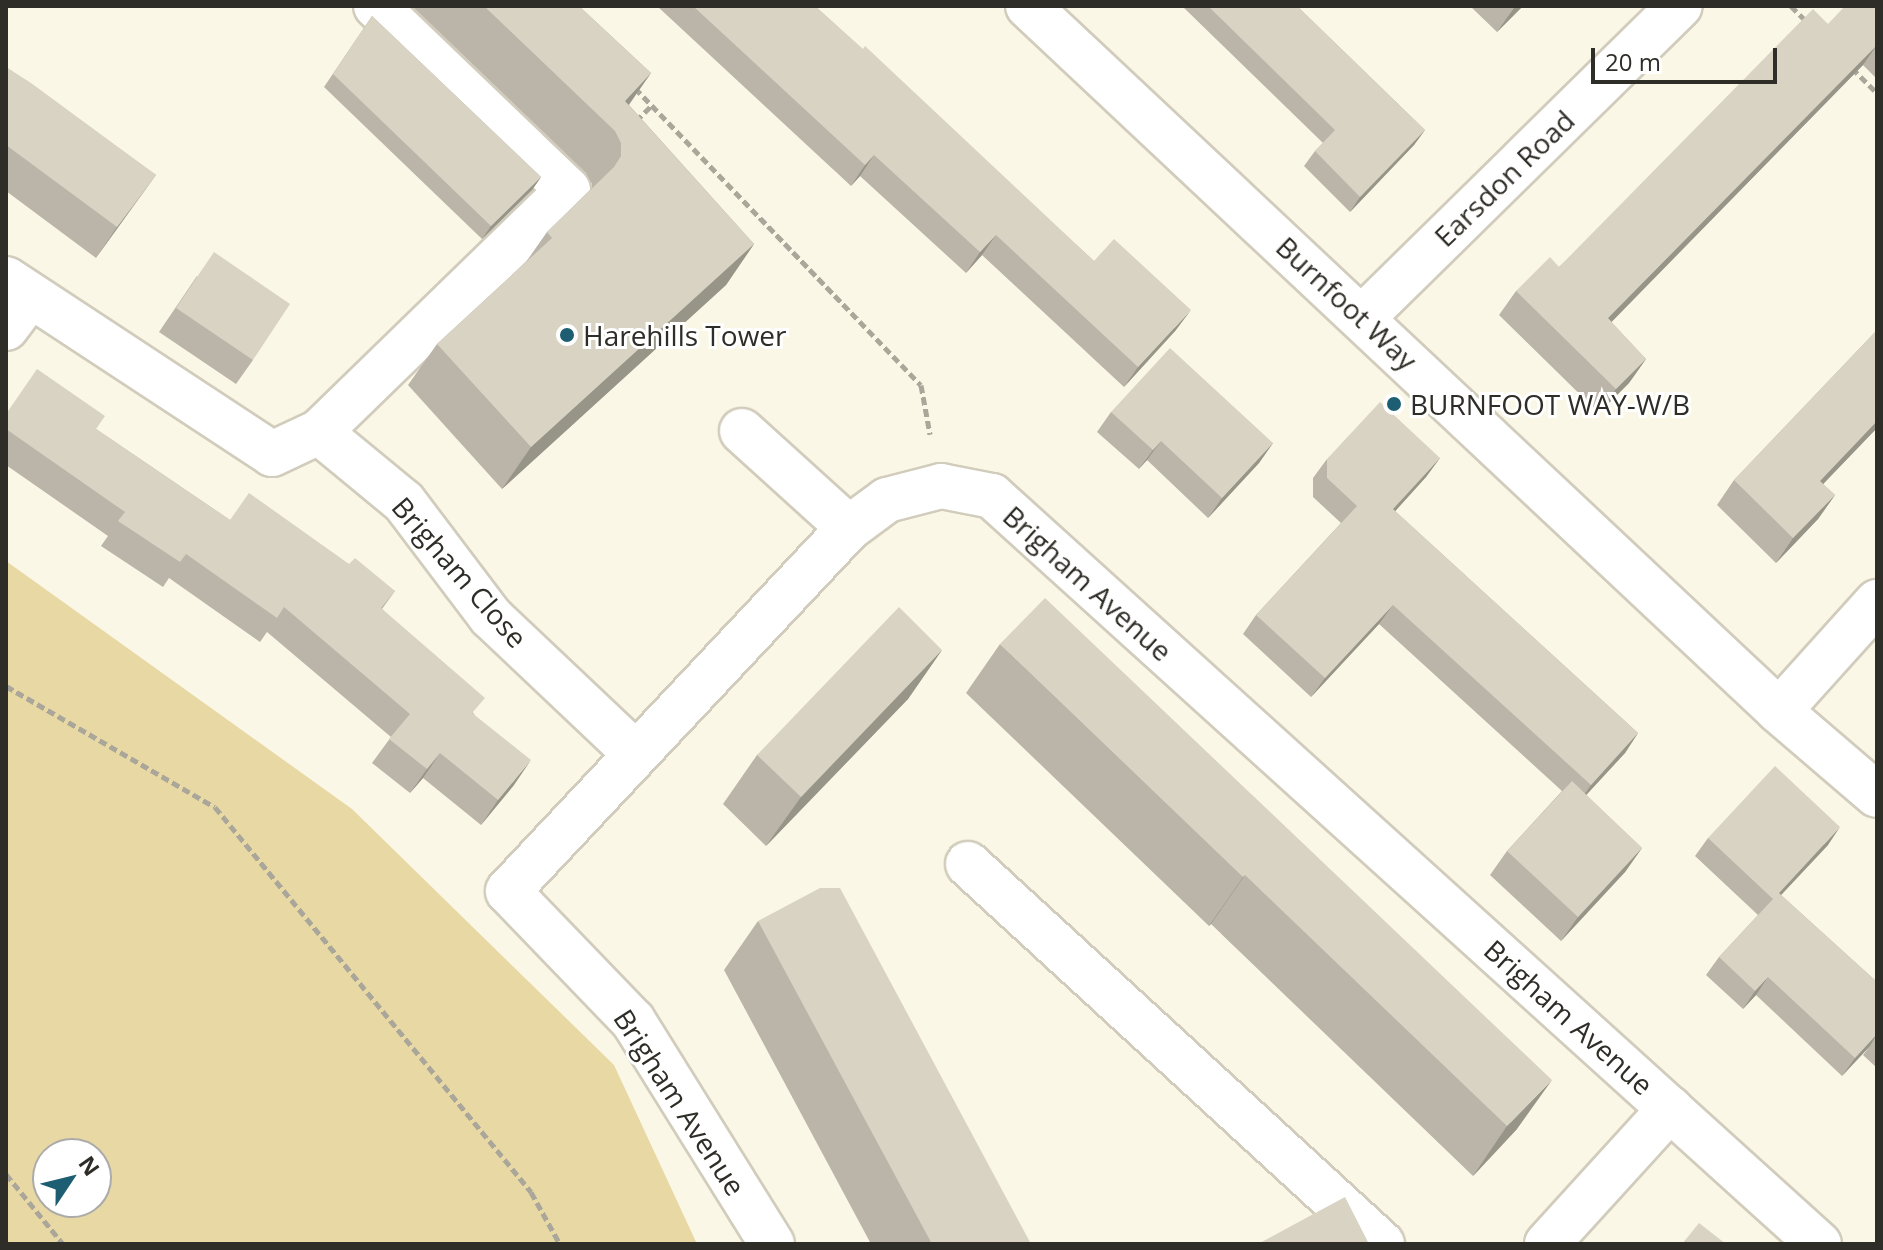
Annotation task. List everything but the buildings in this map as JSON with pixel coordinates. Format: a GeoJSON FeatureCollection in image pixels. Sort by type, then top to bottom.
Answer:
{"type":"FeatureCollection","features":[{"type":"Feature","properties":{"kind":"street"},"geometry":{"type":"LineString","coordinates":[[14,301],[272,454],[319,432],[568,190],[376,6]]}},
{"type":"Feature","properties":{"kind":"street","name":"Burnfoot Way"},"geometry":{"type":"LineString","coordinates":[[1028,6],[1363,317],[1779,711],[1877,795]]}},
{"type":"Feature","properties":{"kind":"street","name":"Earsdon Road"},"geometry":{"type":"LineString","coordinates":[[1363,317],[1680,6]]}},
{"type":"Feature","properties":{"kind":"street"},"geometry":{"type":"LineString","coordinates":[[742,431],[849,528]]}},
{"type":"Feature","properties":{"kind":"street","name":"Brigham Close"},"geometry":{"type":"LineString","coordinates":[[319,432],[404,502],[491,617],[635,753]]}},
{"type":"Feature","properties":{"kind":"street","name":"Brigham Avenue"},"geometry":{"type":"LineString","coordinates":[[772,1244],[633,1021],[508,891],[849,528],[887,500],[941,486],[992,496],[1819,1244]]}},
{"type":"Feature","properties":{"kind":"street"},"geometry":{"type":"LineString","coordinates":[[1779,711],[1877,602]]}},
{"type":"Feature","properties":{"kind":"street"},"geometry":{"type":"LineString","coordinates":[[968,864],[1382,1244]]}},
{"type":"Feature","properties":{"kind":"street"},"geometry":{"type":"LineString","coordinates":[[1547,1244],[1670,1109]]}},
{"type":"Feature","properties":{"kind":"path"},"geometry":{"type":"LineString","coordinates":[[1791,6],[1813,28]]}},
{"type":"Feature","properties":{"kind":"path"},"geometry":{"type":"LineString","coordinates":[[1845,60],[1877,93]]}},
{"type":"Feature","properties":{"kind":"path"},"geometry":{"type":"LineString","coordinates":[[625,77],[921,385],[941,486]]}},
{"type":"Feature","properties":{"kind":"path"},"geometry":{"type":"LineString","coordinates":[[631,126],[652,105]]}},
{"type":"Feature","properties":{"kind":"path"},"geometry":{"type":"LineString","coordinates":[[6,686],[215,807],[531,1192],[560,1244]]}},
{"type":"Feature","properties":{"kind":"path"},"geometry":{"type":"LineString","coordinates":[[6,1174],[63,1244]]}},
{"type":"Feature","properties":{"kind":"shaded area"},"geometry":{"type":"Polygon","coordinates":[[[6,561],[352,809],[614,1065],[697,1244],[6,1244],[6,561]]]}},
{"type":"Feature","properties":{"kind":"place","name":"Harehills Tower"},"geometry":{"type":"Point","coordinates":[567,335]}},
{"type":"Feature","properties":{"kind":"place","name":"BURNFOOT WAY-W/B"},"geometry":{"type":"Point","coordinates":[1394,404]}}]}
